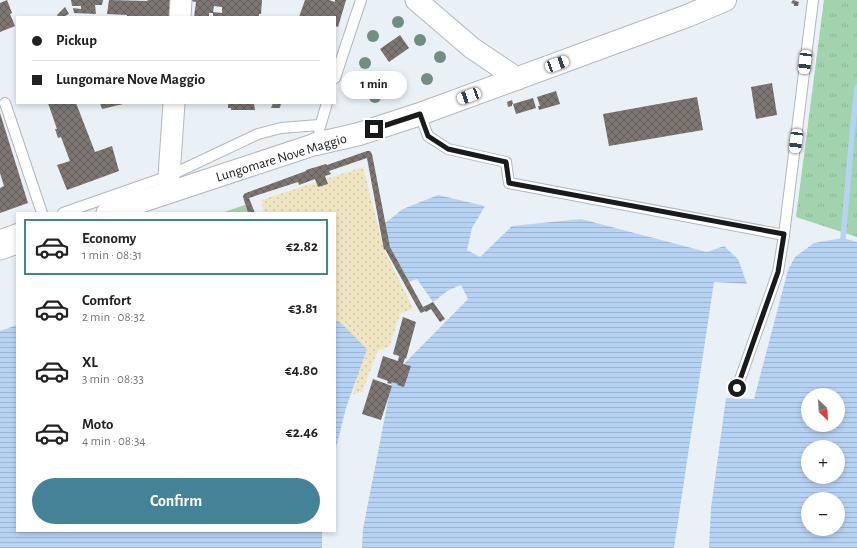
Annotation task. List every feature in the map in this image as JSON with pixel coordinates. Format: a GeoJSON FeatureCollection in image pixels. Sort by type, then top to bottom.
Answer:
{"type":"FeatureCollection","features":[{"type":"Feature","properties":{"kind":"street"},"geometry":{"type":"LineString","coordinates":[[180,16],[181,0]]}},
{"type":"Feature","properties":{"kind":"street"},"geometry":{"type":"LineString","coordinates":[[416,0],[472,48],[518,79]]}},
{"type":"Feature","properties":{"kind":"street","name":"Lungomare Nove Maggio"},"geometry":{"type":"LineString","coordinates":[[110,212],[318,134],[359,134],[420,114],[687,16],[725,0]]}},
{"type":"Feature","properties":{"kind":"street"},"geometry":{"type":"LineString","coordinates":[[169,176],[174,104]]}},
{"type":"Feature","properties":{"kind":"street"},"geometry":{"type":"LineString","coordinates":[[0,248],[16,243]]}},
{"type":"Feature","properties":{"kind":"lane"},"geometry":{"type":"LineString","coordinates":[[336,75],[361,0]]}},
{"type":"Feature","properties":{"kind":"lane"},"geometry":{"type":"LineString","coordinates":[[737,388],[778,272],[813,0]]}},
{"type":"Feature","properties":{"kind":"lane"},"geometry":{"type":"LineString","coordinates":[[5,103],[42,212]]}},
{"type":"Feature","properties":{"kind":"lane"},"geometry":{"type":"LineString","coordinates":[[66,212],[169,176],[258,134],[281,128],[318,134],[327,104]]}},
{"type":"Feature","properties":{"kind":"lane"},"geometry":{"type":"LineString","coordinates":[[420,114],[428,136],[448,149],[506,162],[509,183],[784,234]]}},
{"type":"Feature","properties":{"kind":"lane"},"geometry":{"type":"LineString","coordinates":[[0,235],[16,229]]}},
{"type":"Feature","properties":{"kind":"green space"},"geometry":{"type":"Polygon","coordinates":[[[824,0],[857,0],[857,237],[796,217],[824,0]]]}},
{"type":"Feature","properties":{"kind":"green space"},"geometry":{"type":"Polygon","coordinates":[[[245,205],[248,212],[224,212],[245,205]]]}},
{"type":"Feature","properties":{"kind":"sand"},"geometry":{"type":"Polygon","coordinates":[[[363,167],[384,250],[413,308],[400,314],[389,347],[378,350],[362,392],[353,394],[363,352],[336,333],[336,212],[264,212],[261,200],[363,167]]]}},
{"type":"Feature","properties":{"kind":"water"},"geometry":{"type":"Polygon","coordinates":[[[438,195],[485,206],[472,228],[467,250],[480,257],[512,226],[581,219],[707,252],[724,246],[738,259],[747,284],[714,282],[674,548],[362,548],[363,529],[393,375],[468,299],[461,285],[449,290],[433,302],[417,279],[409,282],[390,247],[385,223],[403,209],[438,195]]]}},
{"type":"Feature","properties":{"kind":"water"},"geometry":{"type":"Polygon","coordinates":[[[843,238],[857,242],[857,548],[709,548],[711,508],[726,398],[754,399],[788,270],[795,257],[814,243],[843,238]]]}},
{"type":"Feature","properties":{"kind":"water"},"geometry":{"type":"Polygon","coordinates":[[[336,320],[341,323],[367,349],[346,408],[336,448],[336,320]]]}},
{"type":"Feature","properties":{"kind":"water"},"geometry":{"type":"Polygon","coordinates":[[[16,325],[16,532],[322,532],[322,548],[0,548],[0,331],[16,325]]]}},
{"type":"Feature","properties":{"kind":"building"},"geometry":{"type":"Polygon","coordinates":[[[7,0],[12,13],[10,14],[15,26],[0,32],[0,3],[7,0]]]}},
{"type":"Feature","properties":{"kind":"building"},"geometry":{"type":"Polygon","coordinates":[[[71,0],[103,0],[102,5],[95,5],[96,14],[74,13],[73,8],[81,9],[81,6],[72,6],[71,0]]]}},
{"type":"Feature","properties":{"kind":"building"},"geometry":{"type":"Polygon","coordinates":[[[109,0],[174,0],[173,16],[127,16],[107,14],[109,0]]]}},
{"type":"Feature","properties":{"kind":"building"},"geometry":{"type":"Polygon","coordinates":[[[190,0],[262,0],[261,14],[259,14],[259,16],[213,16],[213,13],[209,13],[209,16],[194,16],[196,2],[190,0]],[[214,6],[213,12],[222,13],[222,7],[214,6]]]}},
{"type":"Feature","properties":{"kind":"building"},"geometry":{"type":"Polygon","coordinates":[[[305,0],[329,0],[335,2],[335,0],[346,0],[338,27],[336,26],[336,16],[299,16],[305,0]]]}},
{"type":"Feature","properties":{"kind":"building"},"geometry":{"type":"Polygon","coordinates":[[[793,0],[799,2],[798,6],[794,6],[794,4],[791,3],[793,0]]]}},
{"type":"Feature","properties":{"kind":"building"},"geometry":{"type":"Polygon","coordinates":[[[65,7],[69,14],[65,16],[57,15],[65,7]]]}},
{"type":"Feature","properties":{"kind":"building"},"geometry":{"type":"Polygon","coordinates":[[[400,35],[409,48],[389,62],[380,49],[400,35]]]}},
{"type":"Feature","properties":{"kind":"building"},"geometry":{"type":"Polygon","coordinates":[[[772,83],[777,115],[756,119],[751,87],[772,83]]]}},
{"type":"Feature","properties":{"kind":"building"},"geometry":{"type":"Polygon","coordinates":[[[556,91],[560,104],[539,110],[538,106],[540,106],[537,97],[556,91]]]}},
{"type":"Feature","properties":{"kind":"building"},"geometry":{"type":"Polygon","coordinates":[[[697,97],[703,130],[609,146],[603,114],[697,97]]]}},
{"type":"Feature","properties":{"kind":"building"},"geometry":{"type":"Polygon","coordinates":[[[533,98],[536,108],[516,114],[513,104],[533,98]]]}},
{"type":"Feature","properties":{"kind":"building"},"geometry":{"type":"Polygon","coordinates":[[[512,100],[512,106],[508,107],[507,102],[512,100]]]}},
{"type":"Feature","properties":{"kind":"building"},"geometry":{"type":"Polygon","coordinates":[[[48,104],[76,104],[95,152],[112,146],[119,171],[67,190],[57,165],[70,161],[61,137],[58,138],[55,129],[57,129],[48,104]]]}},
{"type":"Feature","properties":{"kind":"building"},"geometry":{"type":"Polygon","coordinates":[[[100,104],[123,104],[102,109],[100,104]]]}},
{"type":"Feature","properties":{"kind":"building"},"geometry":{"type":"Polygon","coordinates":[[[228,104],[254,104],[255,110],[231,110],[231,108],[228,108],[228,104]]]}},
{"type":"Feature","properties":{"kind":"building"},"geometry":{"type":"Polygon","coordinates":[[[273,104],[281,104],[280,108],[271,108],[273,104]]]}},
{"type":"Feature","properties":{"kind":"building"},"geometry":{"type":"Polygon","coordinates":[[[0,113],[28,203],[0,213],[0,188],[4,186],[0,173],[0,113]]]}},
{"type":"Feature","properties":{"kind":"building"},"geometry":{"type":"Polygon","coordinates":[[[370,151],[372,154],[390,247],[423,307],[433,302],[445,319],[440,322],[431,309],[426,312],[420,312],[385,249],[384,250],[367,158],[329,171],[331,174],[325,176],[328,184],[318,187],[315,179],[299,185],[298,182],[249,198],[255,212],[248,212],[243,197],[244,194],[306,170],[326,164],[327,165],[370,151]]]}},
{"type":"Feature","properties":{"kind":"building"},"geometry":{"type":"Polygon","coordinates":[[[403,317],[416,322],[406,359],[405,358],[403,364],[411,366],[404,387],[392,382],[391,384],[387,383],[388,381],[377,377],[383,356],[398,361],[399,356],[393,354],[403,317]]]}},
{"type":"Feature","properties":{"kind":"building"},"geometry":{"type":"Polygon","coordinates":[[[373,379],[392,386],[381,420],[362,414],[373,379]]]}},
{"type":"Feature","properties":{"kind":"waterway"},"geometry":{"type":"LineString","coordinates":[[843,238],[857,87]]}},
{"type":"Feature","properties":{"kind":"route"},"geometry":{"type":"LineString","coordinates":[[374,129],[420,114],[428,136],[448,149],[506,162],[509,183],[784,234],[778,272],[737,388]]}}]}
